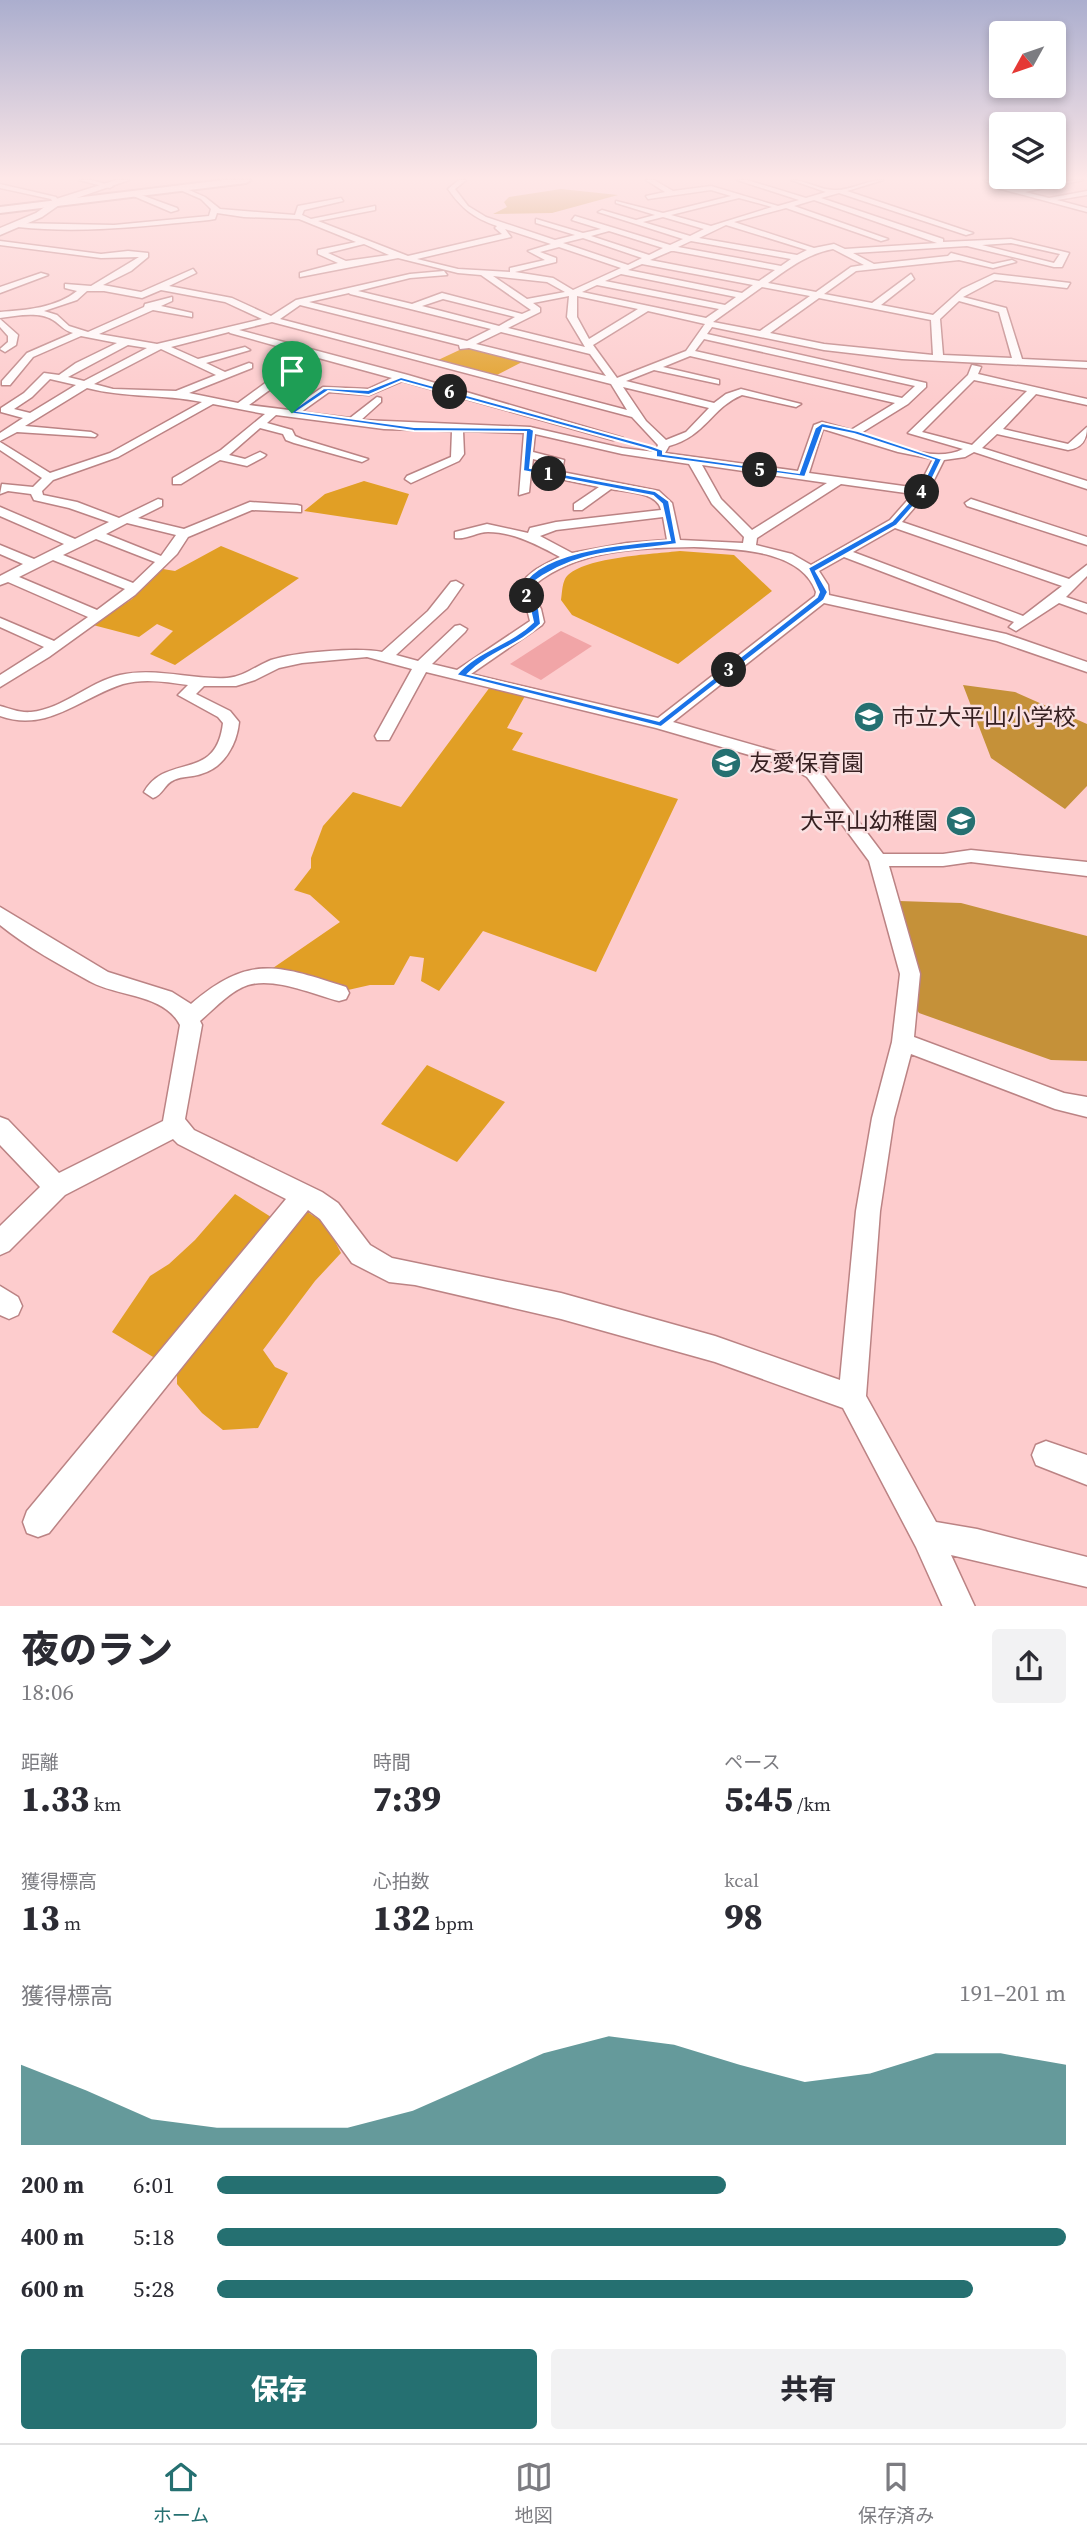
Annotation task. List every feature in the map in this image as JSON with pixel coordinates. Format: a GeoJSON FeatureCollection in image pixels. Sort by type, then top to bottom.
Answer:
{"type":"FeatureCollection","features":[{"type":"Feature","properties":{"kind":"street"},"geometry":{"type":"LineString","coordinates":[[95,287],[111,276],[135,268],[145,255]]}},
{"type":"Feature","properties":{"kind":"street"},"geometry":{"type":"LineString","coordinates":[[327,255],[345,264]]}},
{"type":"Feature","properties":{"kind":"street"},"geometry":{"type":"LineString","coordinates":[[408,259],[424,255]]}},
{"type":"Feature","properties":{"kind":"street"},"geometry":{"type":"LineString","coordinates":[[496,274],[553,260],[542,255]]}},
{"type":"Feature","properties":{"kind":"street"},"geometry":{"type":"LineString","coordinates":[[585,255],[623,269],[743,296]]}},
{"type":"Feature","properties":{"kind":"street"},"geometry":{"type":"LineString","coordinates":[[633,255],[760,284],[935,318]]}},
{"type":"Feature","properties":{"kind":"street"},"geometry":{"type":"LineString","coordinates":[[526,302],[573,293],[652,255]]}},
{"type":"Feature","properties":{"kind":"street"},"geometry":{"type":"LineString","coordinates":[[709,255],[782,269]]}},
{"type":"Feature","properties":{"kind":"street"},"geometry":{"type":"LineString","coordinates":[[781,255],[798,258]]}},
{"type":"Feature","properties":{"kind":"street"},"geometry":{"type":"LineString","coordinates":[[615,382],[689,353],[704,336],[709,323],[725,308],[804,255]]}},
{"type":"Feature","properties":{"kind":"street"},"geometry":{"type":"LineString","coordinates":[[852,255],[871,265]]}},
{"type":"Feature","properties":{"kind":"street"},"geometry":{"type":"LineString","coordinates":[[953,255],[998,266],[1025,258]]}},
{"type":"Feature","properties":{"kind":"street"},"geometry":{"type":"LineString","coordinates":[[1012,255],[1057,265],[1064,255]]}},
{"type":"Feature","properties":{"kind":"street"},"geometry":{"type":"LineString","coordinates":[[303,275],[345,264],[395,256],[458,271],[550,280],[573,293],[824,347],[938,359],[1087,365]]}},
{"type":"Feature","properties":{"kind":"street"},"geometry":{"type":"LineString","coordinates":[[761,335],[855,269],[871,265],[961,257]]}},
{"type":"Feature","properties":{"kind":"street"},"geometry":{"type":"LineString","coordinates":[[68,286],[83,289],[95,287],[142,295],[192,271]]}},
{"type":"Feature","properties":{"kind":"street"},"geometry":{"type":"LineString","coordinates":[[0,438],[30,416],[107,372],[159,347],[273,319],[299,302],[352,292],[390,281],[458,271]]}},
{"type":"Feature","properties":{"kind":"street"},"geometry":{"type":"LineString","coordinates":[[382,273],[390,281]]}},
{"type":"Feature","properties":{"kind":"street"},"geometry":{"type":"LineString","coordinates":[[292,413],[327,389],[369,393],[537,310],[484,273]]}},
{"type":"Feature","properties":{"kind":"street"},"geometry":{"type":"LineString","coordinates":[[429,288],[442,286],[435,274]]}},
{"type":"Feature","properties":{"kind":"street"},"geometry":{"type":"LineString","coordinates":[[0,290],[44,275]]}},
{"type":"Feature","properties":{"kind":"street"},"geometry":{"type":"LineString","coordinates":[[874,306],[911,276]]}},
{"type":"Feature","properties":{"kind":"street"},"geometry":{"type":"LineString","coordinates":[[935,318],[974,285],[996,276],[1067,285]]}},
{"type":"Feature","properties":{"kind":"street"},"geometry":{"type":"LineString","coordinates":[[596,282],[725,308]]}},
{"type":"Feature","properties":{"kind":"street"},"geometry":{"type":"LineString","coordinates":[[161,287],[232,300],[273,319],[635,415]]}},
{"type":"Feature","properties":{"kind":"street"},"geometry":{"type":"LineString","coordinates":[[26,314],[74,298],[83,289]]}},
{"type":"Feature","properties":{"kind":"street"},"geometry":{"type":"LineString","coordinates":[[352,292],[501,329],[592,348],[645,309]]}},
{"type":"Feature","properties":{"kind":"street"},"geometry":{"type":"LineString","coordinates":[[573,293],[572,317],[578,331],[661,450]]}},
{"type":"Feature","properties":{"kind":"street"},"geometry":{"type":"LineString","coordinates":[[412,307],[442,296],[524,317]]}},
{"type":"Feature","properties":{"kind":"street"},"geometry":{"type":"LineString","coordinates":[[957,298],[1003,310],[1018,361]]}},
{"type":"Feature","properties":{"kind":"street"},"geometry":{"type":"LineString","coordinates":[[6,383],[30,355],[169,299]]}},
{"type":"Feature","properties":{"kind":"street"},"geometry":{"type":"LineString","coordinates":[[593,306],[604,300]]}},
{"type":"Feature","properties":{"kind":"street"},"geometry":{"type":"LineString","coordinates":[[299,302],[716,407]]}},
{"type":"Feature","properties":{"kind":"street"},"geometry":{"type":"LineString","coordinates":[[148,306],[189,315]]}},
{"type":"Feature","properties":{"kind":"street"},"geometry":{"type":"LineString","coordinates":[[572,317],[583,312]]}},
{"type":"Feature","properties":{"kind":"street"},"geometry":{"type":"LineString","coordinates":[[0,315],[53,316],[63,320],[66,328],[124,343],[159,347],[224,375]]}},
{"type":"Feature","properties":{"kind":"street"},"geometry":{"type":"LineString","coordinates":[[935,318],[938,359]]}},
{"type":"Feature","properties":{"kind":"street"},"geometry":{"type":"LineString","coordinates":[[0,322],[13,335],[13,343],[5,349]]}},
{"type":"Feature","properties":{"kind":"street"},"geometry":{"type":"LineString","coordinates":[[230,330],[661,450],[694,462],[922,492]]}},
{"type":"Feature","properties":{"kind":"street"},"geometry":{"type":"LineString","coordinates":[[704,336],[922,385],[904,402],[855,432]]}},
{"type":"Feature","properties":{"kind":"street"},"geometry":{"type":"LineString","coordinates":[[62,377],[79,365],[124,343]]}},
{"type":"Feature","properties":{"kind":"street"},"geometry":{"type":"LineString","coordinates":[[197,362],[245,350]]}},
{"type":"Feature","properties":{"kind":"street"},"geometry":{"type":"LineString","coordinates":[[689,353],[904,402]]}},
{"type":"Feature","properties":{"kind":"street"},"geometry":{"type":"LineString","coordinates":[[240,407],[312,354]]}},
{"type":"Feature","properties":{"kind":"street"},"geometry":{"type":"LineString","coordinates":[[881,375],[902,356]]}},
{"type":"Feature","properties":{"kind":"street"},"geometry":{"type":"LineString","coordinates":[[971,360],[978,362],[972,376],[914,433],[975,449],[1087,485]]}},
{"type":"Feature","properties":{"kind":"street"},"geometry":{"type":"LineString","coordinates":[[177,394],[249,366]]}},
{"type":"Feature","properties":{"kind":"street"},"geometry":{"type":"LineString","coordinates":[[653,367],[715,382]]}},
{"type":"Feature","properties":{"kind":"street"},"geometry":{"type":"LineString","coordinates":[[30,416],[5,410],[28,395],[48,375],[113,391],[177,394],[240,407],[414,429],[530,430],[622,451],[661,450],[681,441],[693,434],[716,407],[741,392],[796,404]]}},
{"type":"Feature","properties":{"kind":"street"},"geometry":{"type":"LineString","coordinates":[[972,376],[1087,402]]}},
{"type":"Feature","properties":{"kind":"street"},"geometry":{"type":"LineString","coordinates":[[802,476],[818,428],[822,425],[855,432],[939,459],[956,457],[975,449],[1033,391]]}},
{"type":"Feature","properties":{"kind":"street"},"geometry":{"type":"LineString","coordinates":[[36,491],[49,477],[114,455],[213,400]]}},
{"type":"Feature","properties":{"kind":"street"},"geometry":{"type":"LineString","coordinates":[[353,421],[377,400]]}},
{"type":"Feature","properties":{"kind":"street"},"geometry":{"type":"LineString","coordinates":[[177,481],[220,456],[275,411]]}},
{"type":"Feature","properties":{"kind":"street"},"geometry":{"type":"LineString","coordinates":[[260,425],[288,432],[290,438],[298,441],[362,459]]}},
{"type":"Feature","properties":{"kind":"street"},"geometry":{"type":"LineString","coordinates":[[14,428],[91,435]]}},
{"type":"Feature","properties":{"kind":"street"},"geometry":{"type":"LineString","coordinates":[[411,479],[456,459],[457,428]]}},
{"type":"Feature","properties":{"kind":"street"},"geometry":{"type":"LineString","coordinates":[[523,492],[530,430]]}},
{"type":"Feature","properties":{"kind":"street"},"geometry":{"type":"LineString","coordinates":[[993,430],[1068,447],[1074,446],[1087,430]]}},
{"type":"Feature","properties":{"kind":"street"},"geometry":{"type":"LineString","coordinates":[[0,445],[49,477]]}},
{"type":"Feature","properties":{"kind":"street"},"geometry":{"type":"LineString","coordinates":[[528,454],[560,462],[555,475]]}},
{"type":"Feature","properties":{"kind":"street"},"geometry":{"type":"LineString","coordinates":[[220,456],[247,463],[260,455]]}},
{"type":"Feature","properties":{"kind":"street"},"geometry":{"type":"LineString","coordinates":[[811,570],[894,523],[922,492],[939,459]]}},
{"type":"Feature","properties":{"kind":"street"},"geometry":{"type":"LineString","coordinates":[[694,462],[716,501],[750,542]]}},
{"type":"Feature","properties":{"kind":"street"},"geometry":{"type":"LineString","coordinates":[[526,470],[655,494],[666,503],[674,542]]}},
{"type":"Feature","properties":{"kind":"street"},"geometry":{"type":"LineString","coordinates":[[750,542],[838,481]]}},
{"type":"Feature","properties":{"kind":"street"},"geometry":{"type":"LineString","coordinates":[[578,507],[609,485]]}},
{"type":"Feature","properties":{"kind":"street"},"geometry":{"type":"LineString","coordinates":[[0,490],[6,486],[36,491]]}},
{"type":"Feature","properties":{"kind":"street"},"geometry":{"type":"LineString","coordinates":[[36,491],[38,497],[122,521],[183,534],[250,506],[297,509]]}},
{"type":"Feature","properties":{"kind":"street"},"geometry":{"type":"LineString","coordinates":[[4,579],[158,503]]}},
{"type":"Feature","properties":{"kind":"street"},"geometry":{"type":"LineString","coordinates":[[971,503],[1087,541]]}},
{"type":"Feature","properties":{"kind":"street"},"geometry":{"type":"LineString","coordinates":[[0,511],[75,544]]}},
{"type":"Feature","properties":{"kind":"street"},"geometry":{"type":"LineString","coordinates":[[534,538],[535,531],[555,526],[668,513]]}},
{"type":"Feature","properties":{"kind":"street"},"geometry":{"type":"LineString","coordinates":[[894,523],[1070,584]]}},
{"type":"Feature","properties":{"kind":"street"},"geometry":{"type":"LineString","coordinates":[[460,535],[487,528],[534,538],[571,558]]}},
{"type":"Feature","properties":{"kind":"street"},"geometry":{"type":"LineString","coordinates":[[95,534],[163,561]]}},
{"type":"Feature","properties":{"kind":"street"},"geometry":{"type":"LineString","coordinates":[[0,682],[98,616],[134,588],[179,546],[183,534]]}},
{"type":"Feature","properties":{"kind":"street"},"geometry":{"type":"LineString","coordinates":[[461,675],[476,660],[525,635],[537,622],[534,609],[525,593],[527,583],[548,568],[571,558],[616,547],[674,542],[750,542],[811,570],[823,592],[821,598],[661,724]]}},
{"type":"Feature","properties":{"kind":"street"},"geometry":{"type":"LineString","coordinates":[[0,549],[34,565]]}},
{"type":"Feature","properties":{"kind":"street"},"geometry":{"type":"LineString","coordinates":[[845,553],[1024,621]]}},
{"type":"Feature","properties":{"kind":"street"},"geometry":{"type":"LineString","coordinates":[[52,555],[134,588]]}},
{"type":"Feature","properties":{"kind":"street"},"geometry":{"type":"LineString","coordinates":[[1001,637],[1057,598],[1087,569]]}},
{"type":"Feature","properties":{"kind":"street"},"geometry":{"type":"LineString","coordinates":[[4,579],[98,616]]}},
{"type":"Feature","properties":{"kind":"street"},"geometry":{"type":"LineString","coordinates":[[386,657],[447,602],[456,585]]}},
{"type":"Feature","properties":{"kind":"street"},"geometry":{"type":"LineString","coordinates":[[821,598],[1001,637],[1087,667]]}},
{"type":"Feature","properties":{"kind":"street"},"geometry":{"type":"LineString","coordinates":[[1057,598],[1087,609]]}},
{"type":"Feature","properties":{"kind":"street"},"geometry":{"type":"LineString","coordinates":[[0,622],[54,646]]}},
{"type":"Feature","properties":{"kind":"street"},"geometry":{"type":"LineString","coordinates":[[383,736],[422,665],[460,629]]}},
{"type":"Feature","properties":{"kind":"street"},"geometry":{"type":"LineString","coordinates":[[0,711],[18,718],[39,717],[97,689],[130,678],[228,683],[255,677],[282,662],[344,658],[367,653],[661,724],[771,754],[813,773],[878,860],[910,974],[903,1042],[883,1118],[868,1211],[852,1398],[927,1536],[959,1606]]}},
{"type":"Feature","properties":{"kind":"street"},"geometry":{"type":"LineString","coordinates":[[153,792],[170,774],[196,771],[205,765],[225,746],[231,735],[231,722],[225,715],[186,695],[201,681]]}},
{"type":"Feature","properties":{"kind":"street"},"geometry":{"type":"LineString","coordinates":[[878,860],[943,860],[971,856],[1087,869]]}},
{"type":"Feature","properties":{"kind":"street"},"geometry":{"type":"LineString","coordinates":[[0,915],[20,930],[102,978],[165,998],[182,1008],[191,1025],[174,1119],[176,1126],[186,1137],[304,1196],[329,1212],[360,1254],[389,1270],[415,1273],[561,1306],[715,1349],[852,1398]]}},
{"type":"Feature","properties":{"kind":"street"},"geometry":{"type":"LineString","coordinates":[[188,1019],[226,988],[243,978],[263,975],[339,993]]}},
{"type":"Feature","properties":{"kind":"street"},"geometry":{"type":"LineString","coordinates":[[903,1042],[1063,1102],[1087,1107]]}},
{"type":"Feature","properties":{"kind":"street"},"geometry":{"type":"LineString","coordinates":[[0,1243],[56,1187],[176,1126]]}},
{"type":"Feature","properties":{"kind":"street"},"geometry":{"type":"LineString","coordinates":[[0,1127],[11,1143],[56,1187]]}},
{"type":"Feature","properties":{"kind":"street"},"geometry":{"type":"LineString","coordinates":[[38,1522],[304,1196]]}},
{"type":"Feature","properties":{"kind":"street"},"geometry":{"type":"LineString","coordinates":[[1046,1455],[1087,1470]]}},
{"type":"Feature","properties":{"kind":"street"},"geometry":{"type":"LineString","coordinates":[[927,1536],[977,1544],[1087,1572]]}},
{"type":"Feature","properties":{"kind":"shaded area"},"geometry":{"type":"Polygon","coordinates":[[[468,346],[524,361],[493,377],[436,361],[468,346]]]}},
{"type":"Feature","properties":{"kind":"shaded area"},"geometry":{"type":"Polygon","coordinates":[[[364,481],[409,494],[397,525],[304,511],[325,494],[364,481]]]}},
{"type":"Feature","properties":{"kind":"shaded area"},"geometry":{"type":"Polygon","coordinates":[[[221,546],[299,578],[175,665],[150,654],[173,631],[157,624],[139,637],[93,625],[132,599],[163,569],[175,571],[221,546]]]}},
{"type":"Feature","properties":{"kind":"shaded area"},"geometry":{"type":"Polygon","coordinates":[[[680,551],[734,555],[772,591],[678,664],[572,615],[561,600],[565,579],[585,566],[618,558],[680,551]]]}},
{"type":"Feature","properties":{"kind":"shaded area"},"geometry":{"type":"Polygon","coordinates":[[[561,631],[592,646],[541,680],[510,664],[561,631]]]}},
{"type":"Feature","properties":{"kind":"shaded area"},"geometry":{"type":"Polygon","coordinates":[[[963,685],[1015,692],[1087,724],[1087,786],[1065,809],[991,758],[963,685]]]}},
{"type":"Feature","properties":{"kind":"shaded area"},"geometry":{"type":"Polygon","coordinates":[[[490,687],[525,696],[507,728],[523,733],[512,750],[678,799],[596,972],[483,931],[439,991],[421,981],[424,958],[410,956],[394,985],[370,985],[348,990],[273,968],[340,922],[310,895],[294,890],[311,868],[311,858],[323,826],[353,792],[401,807],[490,687]]]}},
{"type":"Feature","properties":{"kind":"shaded area"},"geometry":{"type":"Polygon","coordinates":[[[899,901],[961,903],[1087,936],[1087,1061],[1051,1060],[919,1013],[911,999],[919,990],[899,901]]]}},
{"type":"Feature","properties":{"kind":"shaded area"},"geometry":{"type":"Polygon","coordinates":[[[427,1065],[505,1102],[457,1162],[381,1124],[427,1065]]]}},
{"type":"Feature","properties":{"kind":"shaded area"},"geometry":{"type":"Polygon","coordinates":[[[235,1194],[271,1217],[158,1360],[112,1332],[150,1276],[169,1264],[195,1240],[235,1194]]]}},
{"type":"Feature","properties":{"kind":"shaded area"},"geometry":{"type":"Polygon","coordinates":[[[306,1211],[326,1224],[341,1253],[315,1281],[263,1350],[275,1367],[288,1373],[258,1428],[223,1430],[202,1413],[177,1384],[177,1368],[306,1211]]]}},
{"type":"Feature","properties":{"kind":"place","name":"市立大平山小学校"},"geometry":{"type":"Point","coordinates":[869,717]}},
{"type":"Feature","properties":{"kind":"place","name":"友愛保育園"},"geometry":{"type":"Point","coordinates":[726,763]}},
{"type":"Feature","properties":{"kind":"place","name":"大平山幼稚園"},"geometry":{"type":"Point","coordinates":[961,821]}},
{"type":"Feature","properties":{"kind":"route"},"geometry":{"type":"LineString","coordinates":[[401,379],[650,447],[661,451],[659,455],[694,462],[802,476],[818,428],[822,425],[855,432],[884,444],[939,459],[922,492],[894,523],[811,570],[823,592],[821,598],[661,724],[461,675],[476,660],[525,635],[537,622],[534,609],[525,593],[527,583],[548,568],[571,558],[616,547],[674,542],[666,503],[655,494],[643,491],[526,470],[530,430],[414,429],[292,413],[327,389],[369,393],[401,379]]}}]}
